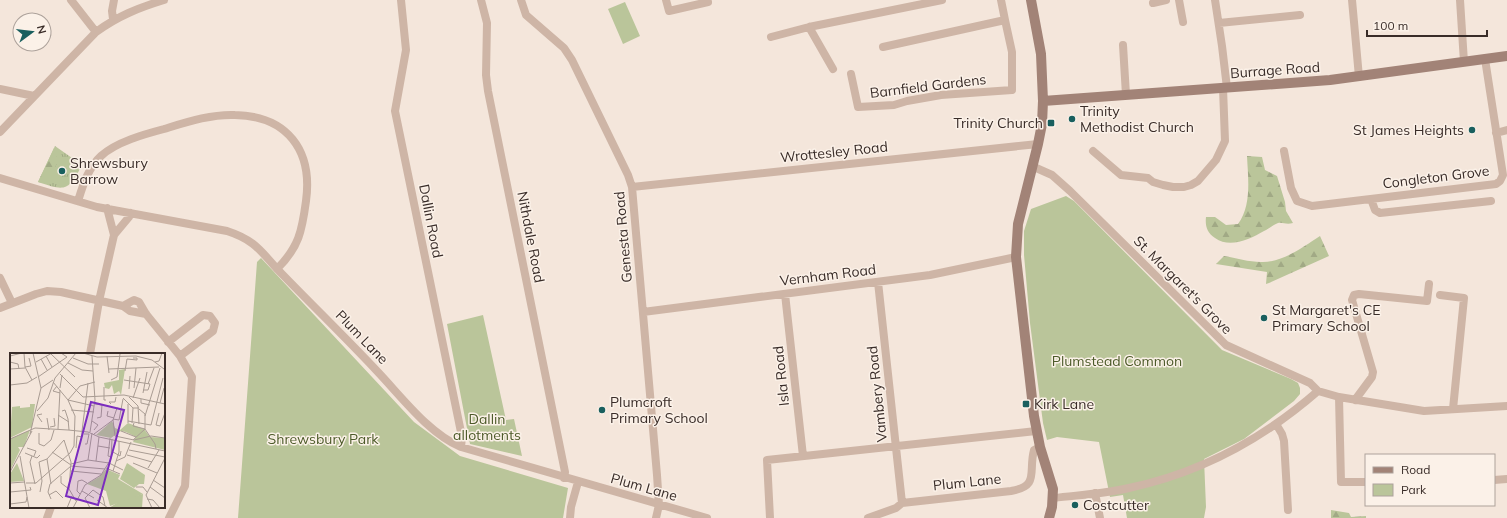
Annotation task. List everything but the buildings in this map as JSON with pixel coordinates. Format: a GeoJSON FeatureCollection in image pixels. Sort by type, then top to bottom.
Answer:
{"type":"FeatureCollection","features":[{"type":"Feature","properties":{"kind":"street"},"geometry":{"type":"LineString","coordinates":[[71,0],[96,32]]}},
{"type":"Feature","properties":{"kind":"street"},"geometry":{"type":"LineString","coordinates":[[113,19],[112,11],[114,0]]}},
{"type":"Feature","properties":{"kind":"street"},"geometry":{"type":"LineString","coordinates":[[0,132],[96,32],[113,19],[164,0]]}},
{"type":"Feature","properties":{"kind":"street","name":"Dallin Road"},"geometry":{"type":"LineString","coordinates":[[401,0],[406,50],[395,111],[462,437],[461,447]]}},
{"type":"Feature","properties":{"kind":"street","name":"Nithdale Road"},"geometry":{"type":"LineString","coordinates":[[481,0],[487,23],[486,75],[488,91],[565,472],[564,478]]}},
{"type":"Feature","properties":{"kind":"street","name":"Genesta Road"},"geometry":{"type":"LineString","coordinates":[[521,0],[526,15],[564,48],[572,60],[628,175],[632,187],[659,505],[656,518]]}},
{"type":"Feature","properties":{"kind":"street"},"geometry":{"type":"LineString","coordinates":[[666,0],[669,11],[708,2]]}},
{"type":"Feature","properties":{"kind":"street"},"geometry":{"type":"LineString","coordinates":[[771,37],[809,27],[942,0]]}},
{"type":"Feature","properties":{"kind":"street","name":"Barnfield Gardens"},"geometry":{"type":"LineString","coordinates":[[851,74],[858,107],[894,105],[907,101],[941,95],[1012,90],[1012,52],[1001,0]]}},
{"type":"Feature","properties":{"kind":"street"},"geometry":{"type":"LineString","coordinates":[[1031,0],[1041,54],[1043,101],[1042,124],[1034,167],[1018,224],[1016,257],[1036,431],[1053,489],[1054,498],[1049,518]]}},
{"type":"Feature","properties":{"kind":"street"},"geometry":{"type":"LineString","coordinates":[[1153,2],[1166,0]]}},
{"type":"Feature","properties":{"kind":"street"},"geometry":{"type":"LineString","coordinates":[[1179,0],[1183,22]]}},
{"type":"Feature","properties":{"kind":"street"},"geometry":{"type":"LineString","coordinates":[[1093,151],[1121,175],[1148,178],[1163,185],[1173,187],[1184,187],[1198,181],[1216,160],[1226,141],[1225,88],[1219,23],[1215,0]]}},
{"type":"Feature","properties":{"kind":"street"},"geometry":{"type":"LineString","coordinates":[[1352,0],[1359,77]]}},
{"type":"Feature","properties":{"kind":"street"},"geometry":{"type":"LineString","coordinates":[[1460,0],[1464,62]]}},
{"type":"Feature","properties":{"kind":"street"},"geometry":{"type":"LineString","coordinates":[[1219,23],[1300,15]]}},
{"type":"Feature","properties":{"kind":"street"},"geometry":{"type":"LineString","coordinates":[[883,47],[1005,20]]}},
{"type":"Feature","properties":{"kind":"street"},"geometry":{"type":"LineString","coordinates":[[809,27],[833,68]]}},
{"type":"Feature","properties":{"kind":"street"},"geometry":{"type":"LineString","coordinates":[[1122,45],[1126,95]]}},
{"type":"Feature","properties":{"kind":"street","name":"Burrage Road"},"geometry":{"type":"LineString","coordinates":[[1043,101],[1359,77],[1507,56]]}},
{"type":"Feature","properties":{"kind":"street","name":"Congleton Grove"},"geometry":{"type":"LineString","coordinates":[[1284,151],[1291,188],[1297,201],[1312,206],[1496,184],[1500,181],[1503,175],[1485,59]]}},
{"type":"Feature","properties":{"kind":"street"},"geometry":{"type":"LineString","coordinates":[[0,89],[34,96]]}},
{"type":"Feature","properties":{"kind":"street"},"geometry":{"type":"LineString","coordinates":[[78,202],[89,170],[101,156],[113,148],[149,133],[215,116],[234,114],[255,116],[264,119],[279,126],[294,140],[302,155],[307,176],[307,196],[304,217],[298,239],[292,253],[277,269]]}},
{"type":"Feature","properties":{"kind":"street"},"geometry":{"type":"LineString","coordinates":[[1496,133],[1507,130]]}},
{"type":"Feature","properties":{"kind":"street","name":"Wrottesley Road"},"geometry":{"type":"LineString","coordinates":[[632,187],[1038,144]]}},
{"type":"Feature","properties":{"kind":"street","name":"St. Margaret's Grove"},"geometry":{"type":"LineString","coordinates":[[1034,167],[1052,175],[1070,191],[1226,345],[1310,383],[1318,391],[1339,397],[1424,411],[1507,406]]}},
{"type":"Feature","properties":{"kind":"street","name":"Plum Lane"},"geometry":{"type":"LineString","coordinates":[[0,178],[78,202],[236,234],[254,243],[277,269],[325,316],[422,419],[450,442],[461,447],[564,478],[707,518]]}},
{"type":"Feature","properties":{"kind":"street","name":"Congleton Grove"},"geometry":{"type":"LineString","coordinates":[[1371,199],[1374,210],[1380,212],[1491,201]]}},
{"type":"Feature","properties":{"kind":"street"},"geometry":{"type":"LineString","coordinates":[[90,353],[99,301],[114,234],[107,208]]}},
{"type":"Feature","properties":{"kind":"street"},"geometry":{"type":"LineString","coordinates":[[114,234],[131,213]]}},
{"type":"Feature","properties":{"kind":"street","name":"Vernham Road"},"geometry":{"type":"LineString","coordinates":[[643,312],[930,275],[1016,257]]}},
{"type":"Feature","properties":{"kind":"street"},"geometry":{"type":"LineString","coordinates":[[0,278],[12,303]]}},
{"type":"Feature","properties":{"kind":"street","name":"Vambery Road"},"geometry":{"type":"LineString","coordinates":[[878,282],[902,503]]}},
{"type":"Feature","properties":{"kind":"street"},"geometry":{"type":"LineString","coordinates":[[1355,400],[1372,377],[1373,372],[1352,300],[1354,295],[1359,294],[1427,301],[1429,284]]}},
{"type":"Feature","properties":{"kind":"street"},"geometry":{"type":"LineString","coordinates":[[0,308],[47,291],[61,292],[123,306],[130,311],[146,314],[180,356],[192,377],[185,486],[169,518]]}},
{"type":"Feature","properties":{"kind":"street","name":"Isla Road"},"geometry":{"type":"LineString","coordinates":[[785,294],[803,456]]}},
{"type":"Feature","properties":{"kind":"street"},"geometry":{"type":"LineString","coordinates":[[1440,295],[1464,298],[1453,409]]}},
{"type":"Feature","properties":{"kind":"street"},"geometry":{"type":"LineString","coordinates":[[168,342],[203,315],[210,316],[215,323],[213,331],[180,356]]}},
{"type":"Feature","properties":{"kind":"street"},"geometry":{"type":"LineString","coordinates":[[1054,498],[1127,489],[1173,476],[1201,466],[1248,443],[1276,424],[1318,391]]}},
{"type":"Feature","properties":{"kind":"street"},"geometry":{"type":"LineString","coordinates":[[1339,397],[1341,482],[1365,482]]}},
{"type":"Feature","properties":{"kind":"street"},"geometry":{"type":"LineString","coordinates":[[1276,424],[1284,441],[1288,510]]}},
{"type":"Feature","properties":{"kind":"street"},"geometry":{"type":"LineString","coordinates":[[770,518],[768,460],[1036,431]]}},
{"type":"Feature","properties":{"kind":"street","name":"Plum Lane"},"geometry":{"type":"LineString","coordinates":[[868,518],[896,508],[902,503],[1011,491],[1025,487],[1028,485],[1032,477],[1032,457],[1034,450],[1040,448]]}},
{"type":"Feature","properties":{"kind":"street"},"geometry":{"type":"LineString","coordinates":[[1495,480],[1507,479]]}},
{"type":"Feature","properties":{"kind":"street"},"geometry":{"type":"LineString","coordinates":[[570,518],[571,507],[578,482]]}},
{"type":"Feature","properties":{"kind":"street"},"geometry":{"type":"LineString","coordinates":[[1096,493],[1100,518]]}},
{"type":"Feature","properties":{"kind":"street"},"geometry":{"type":"LineString","coordinates":[[47,518],[51,508]]}},
{"type":"Feature","properties":{"kind":"green space"},"geometry":{"type":"Polygon","coordinates":[[[625,2],[640,36],[623,44],[608,9],[625,2]]]}},
{"type":"Feature","properties":{"kind":"green space"},"geometry":{"type":"Polygon","coordinates":[[[55,146],[82,165],[69,185],[60,188],[38,182],[55,146]]]}},
{"type":"Feature","properties":{"kind":"green space"},"geometry":{"type":"Polygon","coordinates":[[[54,148],[57,152],[55,167],[49,172],[43,183],[38,182],[54,148]]]}},
{"type":"Feature","properties":{"kind":"green space"},"geometry":{"type":"Polygon","coordinates":[[[1247,156],[1262,157],[1265,170],[1277,176],[1285,202],[1286,211],[1293,223],[1278,223],[1246,240],[1227,243],[1212,236],[1208,232],[1206,217],[1215,217],[1226,225],[1238,224],[1242,217],[1247,200],[1247,156]]]}},
{"type":"Feature","properties":{"kind":"green space","name":"Plumstead Common"},"geometry":{"type":"Polygon","coordinates":[[[1066,196],[1074,201],[1222,350],[1298,383],[1300,394],[1294,401],[1244,439],[1204,459],[1206,507],[1204,518],[1127,518],[1123,495],[1110,497],[1099,442],[1057,437],[1047,440],[1043,423],[1030,323],[1024,255],[1024,231],[1031,209],[1066,196]]]}},
{"type":"Feature","properties":{"kind":"green space"},"geometry":{"type":"Polygon","coordinates":[[[1320,236],[1329,256],[1266,284],[1267,272],[1216,264],[1224,256],[1256,262],[1269,262],[1277,260],[1292,254],[1320,236]]]}},
{"type":"Feature","properties":{"kind":"green space","name":"Shrewsbury Park"},"geometry":{"type":"Polygon","coordinates":[[[261,258],[414,422],[460,456],[568,488],[563,518],[238,518],[257,262],[261,258]]]}},
{"type":"Feature","properties":{"kind":"green space","name":"Dallin allotments"},"geometry":{"type":"Polygon","coordinates":[[[483,315],[506,420],[514,419],[522,456],[470,444],[447,324],[483,315]]]}},
{"type":"Feature","properties":{"kind":"green space"},"geometry":{"type":"Polygon","coordinates":[[[1331,510],[1349,513],[1351,517],[1366,516],[1366,518],[1331,518],[1331,510]]]}},
{"type":"Feature","properties":{"kind":"place","name":"Trinity Methodist Church"},"geometry":{"type":"Point","coordinates":[1072,119]}},
{"type":"Feature","properties":{"kind":"place","name":"Trinity Church"},"geometry":{"type":"Point","coordinates":[1051,123]}},
{"type":"Feature","properties":{"kind":"place","name":"St James Heights"},"geometry":{"type":"Point","coordinates":[1472,130]}},
{"type":"Feature","properties":{"kind":"place","name":"Shrewsbury Barrow"},"geometry":{"type":"Point","coordinates":[62,171]}},
{"type":"Feature","properties":{"kind":"place","name":"St Margaret's CE Primary School"},"geometry":{"type":"Point","coordinates":[1264,318]}},
{"type":"Feature","properties":{"kind":"place","name":"Kirk Lane"},"geometry":{"type":"Point","coordinates":[1026,404]}},
{"type":"Feature","properties":{"kind":"place","name":"Plumcroft Primary School"},"geometry":{"type":"Point","coordinates":[602,410]}},
{"type":"Feature","properties":{"kind":"place","name":"Costcutter"},"geometry":{"type":"Point","coordinates":[1075,505]}}]}
